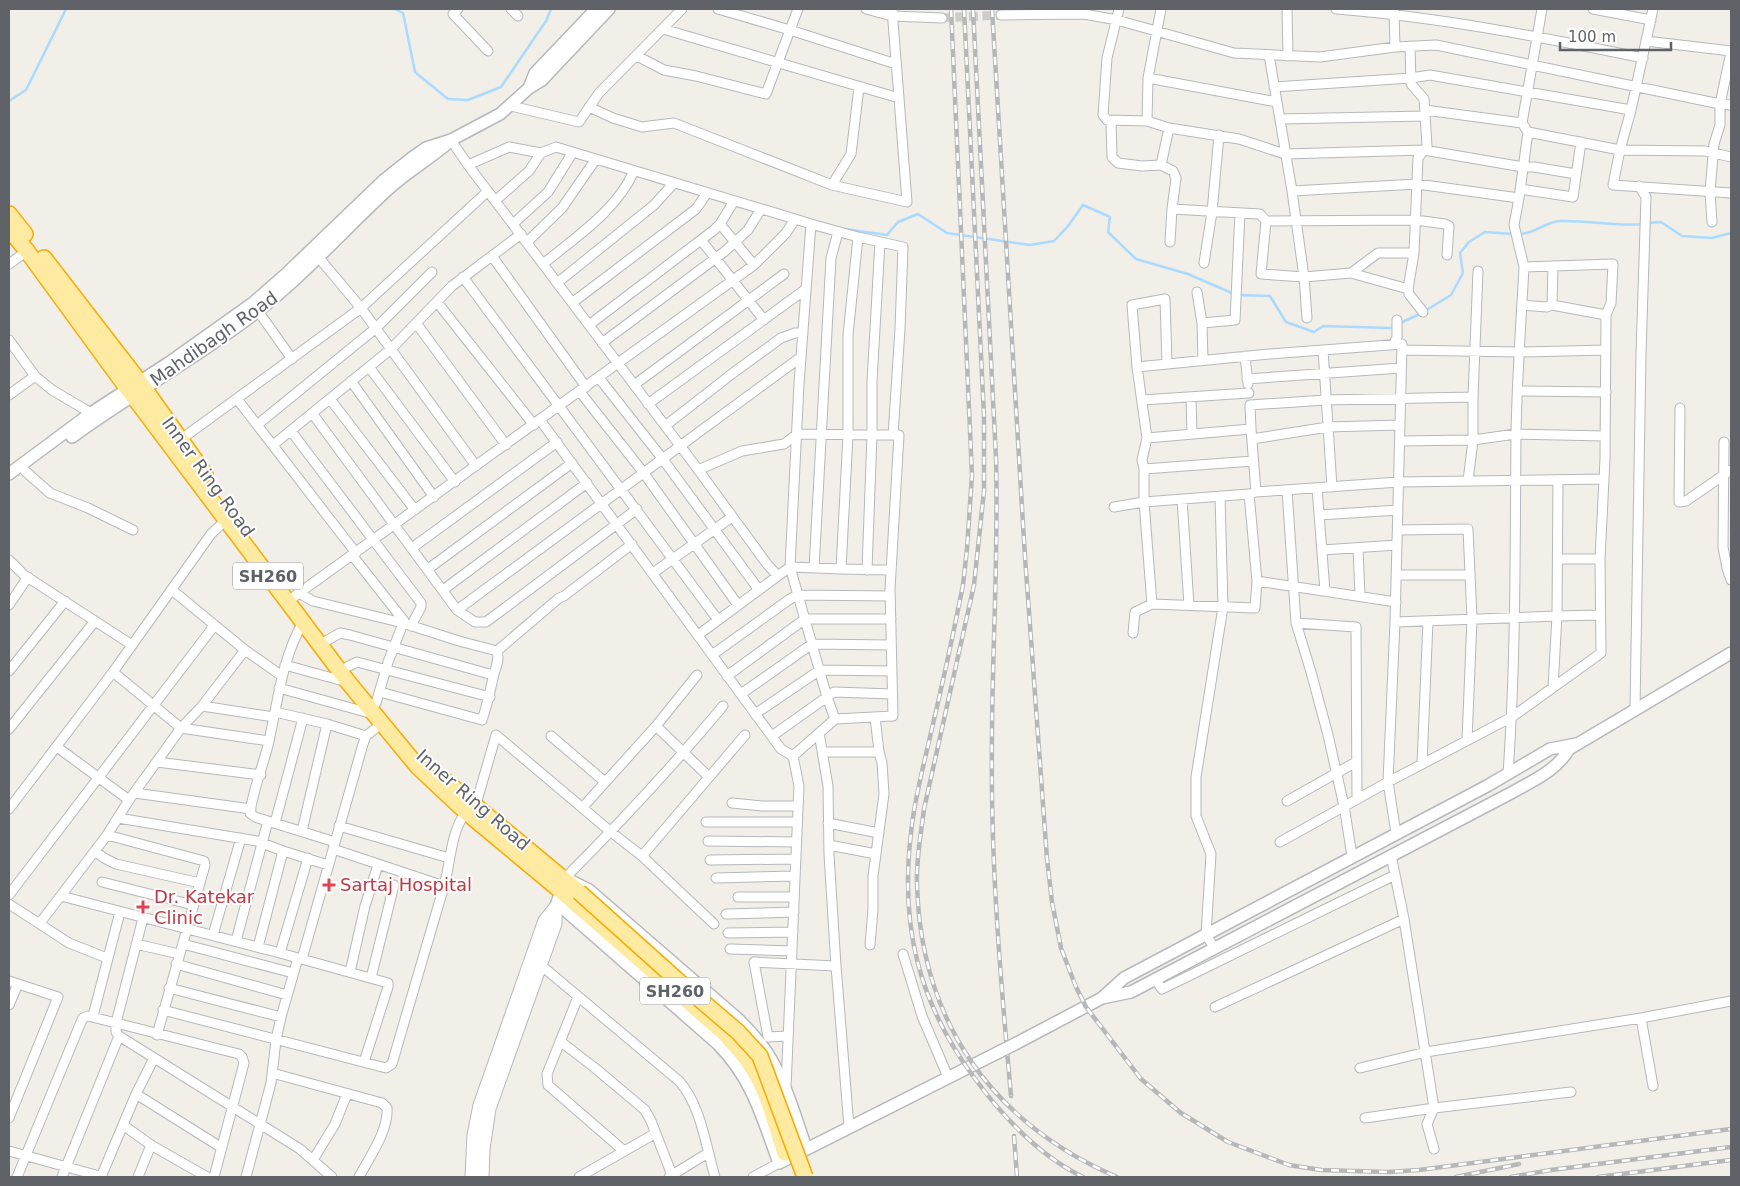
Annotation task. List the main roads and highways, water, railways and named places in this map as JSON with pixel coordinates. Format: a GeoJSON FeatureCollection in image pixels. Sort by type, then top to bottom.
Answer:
{"type":"FeatureCollection","features":[{"type":"Feature","properties":{"kind":"highway","name":"Inner Ring Road"},"geometry":{"type":"LineString","coordinates":[[9,214],[136,388],[226,519],[293,597],[303,622],[417,754],[471,808]]}},
{"type":"Feature","properties":{"kind":"highway","name":"Inner Ring Road"},"geometry":{"type":"LineString","coordinates":[[9,229],[180,440],[326,641],[347,675]]}},
{"type":"Feature","properties":{"kind":"highway","name":"Inner Ring Road"},"geometry":{"type":"LineString","coordinates":[[378,708],[418,767],[471,808],[566,893]]}},
{"type":"Feature","properties":{"kind":"highway","name":"SH260"},"geometry":{"type":"LineString","coordinates":[[566,893],[723,1032],[741,1052],[752,1066],[765,1094],[794,1177]]}},
{"type":"Feature","properties":{"kind":"highway"},"geometry":{"type":"LineString","coordinates":[[566,893],[676,979],[738,1032],[760,1056],[805,1177]]}},
{"type":"Feature","properties":{"kind":"waterway"},"geometry":{"type":"LineString","coordinates":[[9,101],[26,90],[66,9]]}},
{"type":"Feature","properties":{"kind":"waterway"},"geometry":{"type":"LineString","coordinates":[[395,9],[403,13],[415,72],[448,99],[468,100],[501,87],[546,21],[551,9]]}},
{"type":"Feature","properties":{"kind":"waterway"},"geometry":{"type":"LineString","coordinates":[[845,229],[887,235],[898,222],[918,214],[947,233],[1030,245],[1054,241],[1083,205],[1110,217],[1108,232],[1136,259],[1188,274],[1234,294]]}},
{"type":"Feature","properties":{"kind":"waterway"},"geometry":{"type":"LineString","coordinates":[[1519,234],[1560,221],[1622,225],[1643,224]]}},
{"type":"Feature","properties":{"kind":"waterway"},"geometry":{"type":"LineString","coordinates":[[1648,223],[1661,222],[1682,236],[1712,238],[1731,233]]}},
{"type":"Feature","properties":{"kind":"waterway"},"geometry":{"type":"LineString","coordinates":[[1425,311],[1451,295],[1463,273],[1460,253],[1469,242],[1485,232],[1513,234]]}},
{"type":"Feature","properties":{"kind":"waterway"},"geometry":{"type":"LineString","coordinates":[[1239,295],[1270,296],[1286,322],[1314,332],[1323,326],[1391,328],[1395,325]]}},
{"type":"Feature","properties":{"kind":"waterway"},"geometry":{"type":"LineString","coordinates":[[1400,323],[1420,314]]}},
{"type":"Feature","properties":{"kind":"tunnel"},"geometry":{"type":"LineString","coordinates":[[942,18],[1001,15]]}},
{"type":"Feature","properties":{"kind":"railway"},"geometry":{"type":"LineString","coordinates":[[951,9],[972,475],[963,585],[912,821],[908,867],[911,931],[917,961],[926,990],[954,1048],[973,1076],[996,1106],[1036,1146],[1051,1158],[1083,1177]]}},
{"type":"Feature","properties":{"kind":"railway"},"geometry":{"type":"LineString","coordinates":[[964,9],[984,416],[984,491],[974,585],[924,809],[917,875],[922,935],[932,981],[949,1023],[972,1062],[1000,1097],[1034,1128],[1073,1155],[1117,1177]]}},
{"type":"Feature","properties":{"kind":"railway"},"geometry":{"type":"LineString","coordinates":[[973,9],[996,458],[997,500],[992,708],[994,867],[1011,1096]]}},
{"type":"Feature","properties":{"kind":"railway"},"geometry":{"type":"LineString","coordinates":[[992,9],[1025,557],[1047,859],[1052,902],[1061,948],[1086,1007],[1141,1079],[1181,1113],[1228,1142],[1289,1165],[1321,1170],[1388,1172],[1419,1170],[1731,1129]]}},
{"type":"Feature","properties":{"kind":"railway"},"geometry":{"type":"LineString","coordinates":[[1014,1136],[1017,1177]]}},
{"type":"Feature","properties":{"kind":"railway"},"geometry":{"type":"LineString","coordinates":[[1511,1177],[1551,1170],[1731,1147]]}},
{"type":"Feature","properties":{"kind":"railway"},"geometry":{"type":"LineString","coordinates":[[1598,1177],[1731,1160]]}},
{"type":"Feature","properties":{"kind":"railway"},"geometry":{"type":"LineString","coordinates":[[1456,1177],[1519,1164]]}},
{"type":"Feature","properties":{"kind":"place","name":"Sartaj Hospital"},"geometry":{"type":"Point","coordinates":[329,885]}},
{"type":"Feature","properties":{"kind":"place","name":"Dr. Katekar Clinic"},"geometry":{"type":"Point","coordinates":[143,907]}}]}
